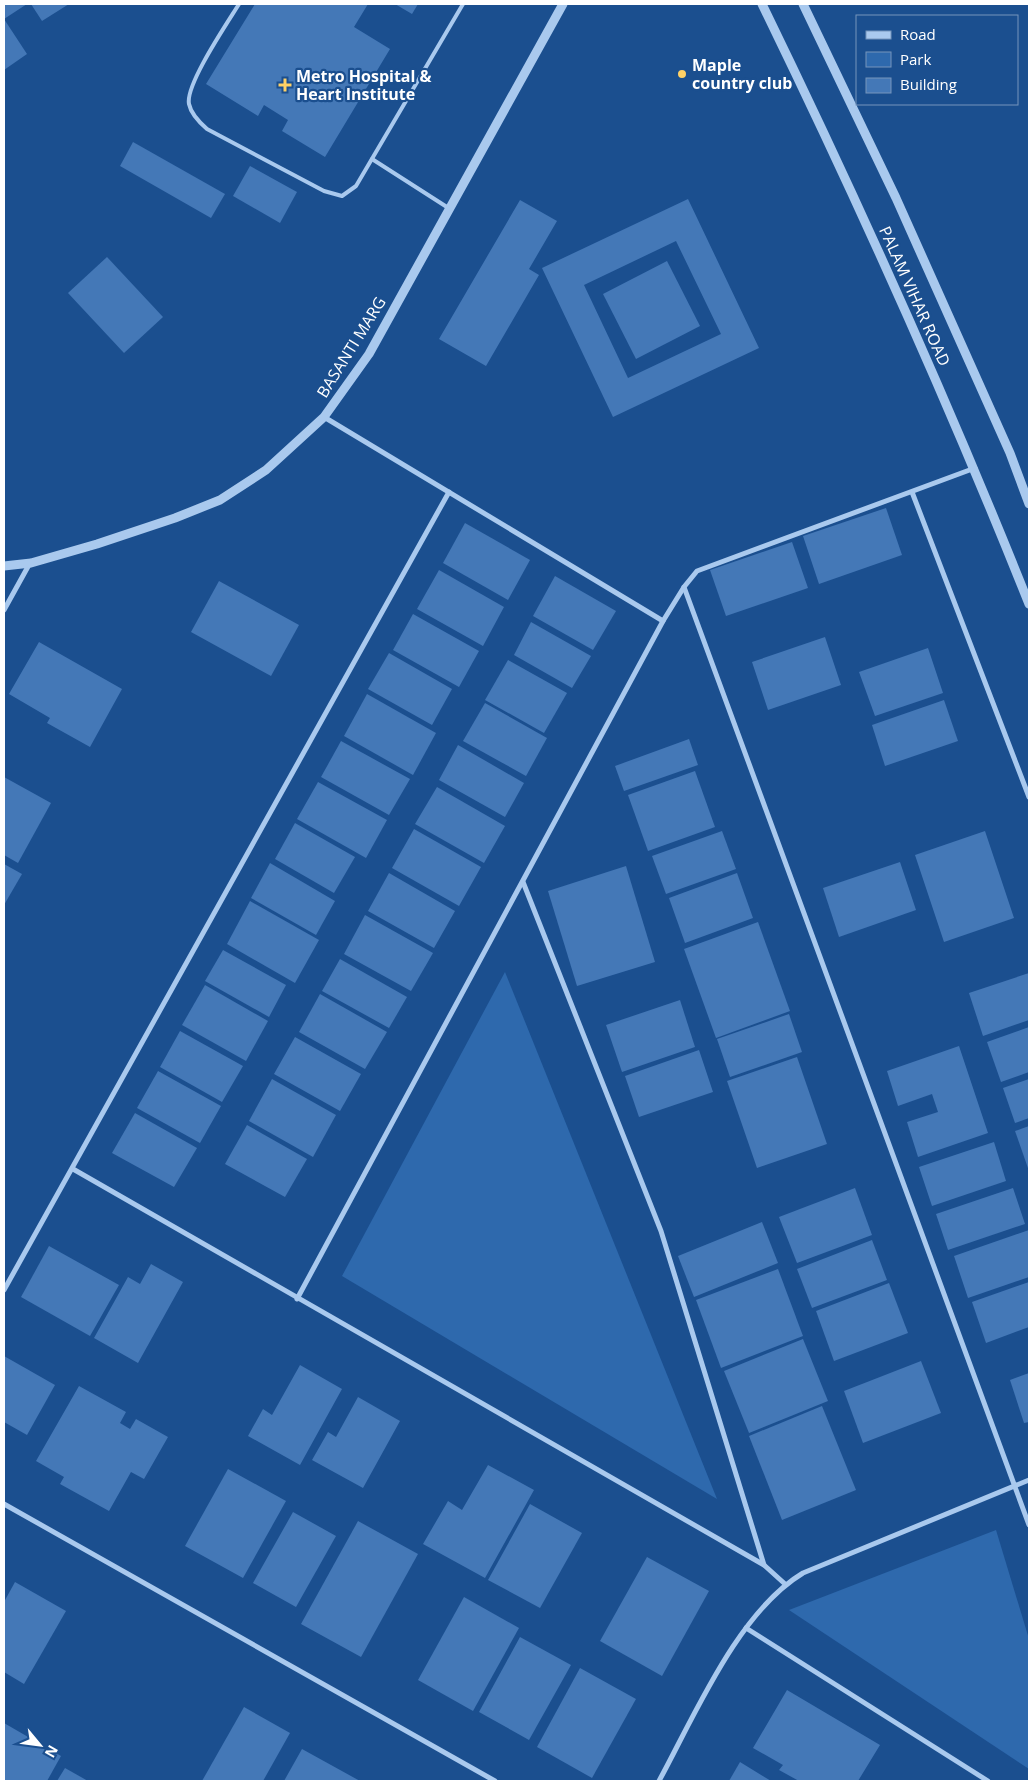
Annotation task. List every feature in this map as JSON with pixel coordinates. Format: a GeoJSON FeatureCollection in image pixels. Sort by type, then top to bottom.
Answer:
{"type":"FeatureCollection","features":[{"type":"Feature","properties":{"kind":"street","name":"BASANTI MARG"},"geometry":{"type":"LineString","coordinates":[[4,566],[31,563],[175,518],[220,500],[266,470],[324,417],[369,354],[563,4]]}},
{"type":"Feature","properties":{"kind":"street","name":"PALAM VIHAR ROAD"},"geometry":{"type":"LineString","coordinates":[[762,4],[836,155],[975,468],[1029,604]]}},
{"type":"Feature","properties":{"kind":"street","name":"PALAM VIHAR ROAD"},"geometry":{"type":"LineString","coordinates":[[803,4],[908,226],[1010,452],[1029,504]]}},
{"type":"Feature","properties":{"kind":"street"},"geometry":{"type":"LineString","coordinates":[[324,417],[663,621]]}},
{"type":"Feature","properties":{"kind":"street"},"geometry":{"type":"LineString","coordinates":[[297,1299],[663,621],[684,587],[697,571],[975,468]]}},
{"type":"Feature","properties":{"kind":"street"},"geometry":{"type":"LineString","coordinates":[[4,1290],[449,492]]}},
{"type":"Feature","properties":{"kind":"street"},"geometry":{"type":"LineString","coordinates":[[912,492],[1029,797]]}},
{"type":"Feature","properties":{"kind":"street"},"geometry":{"type":"LineString","coordinates":[[4,610],[31,563]]}},
{"type":"Feature","properties":{"kind":"street"},"geometry":{"type":"LineString","coordinates":[[684,587],[1029,1525]]}},
{"type":"Feature","properties":{"kind":"street"},"geometry":{"type":"LineString","coordinates":[[523,882],[661,1231],[764,1565]]}},
{"type":"Feature","properties":{"kind":"street"},"geometry":{"type":"LineString","coordinates":[[73,1169],[764,1565],[784,1584]]}},
{"type":"Feature","properties":{"kind":"street"},"geometry":{"type":"LineString","coordinates":[[659,1781],[725,1660],[746,1628],[784,1584],[803,1572],[1029,1480]]}},
{"type":"Feature","properties":{"kind":"street"},"geometry":{"type":"LineString","coordinates":[[4,1504],[495,1781]]}},
{"type":"Feature","properties":{"kind":"street"},"geometry":{"type":"LineString","coordinates":[[746,1628],[988,1781]]}},
{"type":"Feature","properties":{"kind":"lane"},"geometry":{"type":"LineString","coordinates":[[239,4],[192,83],[188,102],[196,119],[206,128],[324,192],[342,196],[356,186],[463,4]]}},
{"type":"Feature","properties":{"kind":"lane"},"geometry":{"type":"LineString","coordinates":[[372,159],[450,209]]}},
{"type":"Feature","properties":{"kind":"green space"},"geometry":{"type":"Polygon","coordinates":[[[505,972],[717,1499],[342,1276],[505,972]]]}},
{"type":"Feature","properties":{"kind":"green space"},"geometry":{"type":"Polygon","coordinates":[[[996,1530],[1029,1639],[1029,1769],[789,1610],[996,1530]]]}},
{"type":"Feature","properties":{"kind":"building"},"geometry":{"type":"Polygon","coordinates":[[[4,4],[27,4],[4,19],[4,4]]]}},
{"type":"Feature","properties":{"kind":"building"},"geometry":{"type":"Polygon","coordinates":[[[31,4],[69,4],[42,21],[31,4]]]}},
{"type":"Feature","properties":{"kind":"building"},"geometry":{"type":"Polygon","coordinates":[[[255,4],[368,4],[354,27],[390,49],[325,157],[282,131],[288,120],[264,105],[258,116],[206,84],[255,4]]]}},
{"type":"Feature","properties":{"kind":"building"},"geometry":{"type":"Polygon","coordinates":[[[395,4],[418,4],[412,14],[395,4]]]}},
{"type":"Feature","properties":{"kind":"building"},"geometry":{"type":"Polygon","coordinates":[[[4,19],[27,54],[4,70],[4,19]]]}},
{"type":"Feature","properties":{"kind":"building"},"geometry":{"type":"Polygon","coordinates":[[[133,142],[225,194],[211,218],[120,166],[133,142]]]}},
{"type":"Feature","properties":{"kind":"building"},"geometry":{"type":"Polygon","coordinates":[[[250,166],[297,192],[280,223],[233,196],[250,166]]]}},
{"type":"Feature","properties":{"kind":"building"},"geometry":{"type":"Polygon","coordinates":[[[688,199],[759,348],[613,417],[542,268],[688,199]],[[676,241],[584,285],[628,378],[721,334],[676,241]]]}},
{"type":"Feature","properties":{"kind":"building"},"geometry":{"type":"Polygon","coordinates":[[[520,200],[557,221],[529,269],[539,275],[486,366],[439,339],[520,200]]]}},
{"type":"Feature","properties":{"kind":"building"},"geometry":{"type":"Polygon","coordinates":[[[107,257],[163,317],[124,353],[68,293],[107,257]]]}},
{"type":"Feature","properties":{"kind":"building"},"geometry":{"type":"Polygon","coordinates":[[[667,261],[700,326],[636,359],[603,294],[667,261]]]}},
{"type":"Feature","properties":{"kind":"building"},"geometry":{"type":"Polygon","coordinates":[[[886,508],[902,555],[819,584],[803,536],[886,508]]]}},
{"type":"Feature","properties":{"kind":"building"},"geometry":{"type":"Polygon","coordinates":[[[465,523],[530,560],[508,600],[443,563],[465,523]]]}},
{"type":"Feature","properties":{"kind":"building"},"geometry":{"type":"Polygon","coordinates":[[[792,542],[808,588],[726,616],[710,570],[792,542]]]}},
{"type":"Feature","properties":{"kind":"building"},"geometry":{"type":"Polygon","coordinates":[[[439,570],[504,607],[483,646],[417,609],[439,570]]]}},
{"type":"Feature","properties":{"kind":"building"},"geometry":{"type":"Polygon","coordinates":[[[555,576],[616,611],[593,650],[533,616],[555,576]]]}},
{"type":"Feature","properties":{"kind":"building"},"geometry":{"type":"Polygon","coordinates":[[[219,581],[299,625],[271,676],[191,632],[219,581]]]}},
{"type":"Feature","properties":{"kind":"building"},"geometry":{"type":"Polygon","coordinates":[[[413,614],[479,651],[459,687],[393,650],[413,614]]]}},
{"type":"Feature","properties":{"kind":"building"},"geometry":{"type":"Polygon","coordinates":[[[531,622],[591,656],[572,688],[514,655],[531,622]]]}},
{"type":"Feature","properties":{"kind":"building"},"geometry":{"type":"Polygon","coordinates":[[[825,637],[841,685],[768,710],[752,662],[825,637]]]}},
{"type":"Feature","properties":{"kind":"building"},"geometry":{"type":"Polygon","coordinates":[[[39,642],[122,689],[90,747],[47,723],[50,718],[9,694],[39,642]]]}},
{"type":"Feature","properties":{"kind":"building"},"geometry":{"type":"Polygon","coordinates":[[[928,648],[943,693],[875,716],[859,672],[928,648]]]}},
{"type":"Feature","properties":{"kind":"building"},"geometry":{"type":"Polygon","coordinates":[[[389,653],[452,689],[432,725],[368,689],[389,653]]]}},
{"type":"Feature","properties":{"kind":"building"},"geometry":{"type":"Polygon","coordinates":[[[508,660],[567,693],[544,733],[485,700],[508,660]]]}},
{"type":"Feature","properties":{"kind":"building"},"geometry":{"type":"Polygon","coordinates":[[[367,694],[436,733],[413,775],[344,736],[367,694]]]}},
{"type":"Feature","properties":{"kind":"building"},"geometry":{"type":"Polygon","coordinates":[[[944,700],[958,741],[885,766],[872,725],[944,700]]]}},
{"type":"Feature","properties":{"kind":"building"},"geometry":{"type":"Polygon","coordinates":[[[485,703],[547,738],[526,776],[463,741],[485,703]]]}},
{"type":"Feature","properties":{"kind":"building"},"geometry":{"type":"Polygon","coordinates":[[[689,739],[698,765],[624,791],[615,766],[689,739]]]}},
{"type":"Feature","properties":{"kind":"building"},"geometry":{"type":"Polygon","coordinates":[[[341,741],[410,779],[389,815],[321,777],[341,741]]]}},
{"type":"Feature","properties":{"kind":"building"},"geometry":{"type":"Polygon","coordinates":[[[458,745],[524,783],[505,817],[439,780],[458,745]]]}},
{"type":"Feature","properties":{"kind":"building"},"geometry":{"type":"Polygon","coordinates":[[[695,771],[715,827],[648,851],[628,795],[695,771]]]}},
{"type":"Feature","properties":{"kind":"building"},"geometry":{"type":"Polygon","coordinates":[[[4,777],[51,803],[18,863],[4,855],[4,777]]]}},
{"type":"Feature","properties":{"kind":"building"},"geometry":{"type":"Polygon","coordinates":[[[318,782],[387,820],[366,858],[297,819],[318,782]]]}},
{"type":"Feature","properties":{"kind":"building"},"geometry":{"type":"Polygon","coordinates":[[[437,787],[505,826],[484,863],[415,824],[437,787]]]}},
{"type":"Feature","properties":{"kind":"building"},"geometry":{"type":"Polygon","coordinates":[[[295,823],[355,857],[334,893],[275,859],[295,823]]]}},
{"type":"Feature","properties":{"kind":"building"},"geometry":{"type":"Polygon","coordinates":[[[414,829],[481,867],[459,906],[392,868],[414,829]]]}},
{"type":"Feature","properties":{"kind":"building"},"geometry":{"type":"Polygon","coordinates":[[[722,831],[736,869],[666,894],[652,856],[722,831]]]}},
{"type":"Feature","properties":{"kind":"building"},"geometry":{"type":"Polygon","coordinates":[[[985,831],[1014,918],[944,942],[915,855],[985,831]]]}},
{"type":"Feature","properties":{"kind":"building"},"geometry":{"type":"Polygon","coordinates":[[[900,862],[916,910],[839,937],[823,888],[900,862]]]}},
{"type":"Feature","properties":{"kind":"building"},"geometry":{"type":"Polygon","coordinates":[[[270,863],[335,901],[316,935],[251,898],[270,863]]]}},
{"type":"Feature","properties":{"kind":"building"},"geometry":{"type":"Polygon","coordinates":[[[4,864],[22,874],[4,905],[4,864]]]}},
{"type":"Feature","properties":{"kind":"building"},"geometry":{"type":"Polygon","coordinates":[[[626,866],[655,962],[577,986],[548,891],[626,866]]]}},
{"type":"Feature","properties":{"kind":"building"},"geometry":{"type":"Polygon","coordinates":[[[389,873],[455,911],[434,948],[368,911],[389,873]]]}},
{"type":"Feature","properties":{"kind":"building"},"geometry":{"type":"Polygon","coordinates":[[[737,873],[753,918],[685,943],[669,898],[737,873]]]}},
{"type":"Feature","properties":{"kind":"building"},"geometry":{"type":"Polygon","coordinates":[[[250,901],[319,940],[295,983],[227,944],[250,901]]]}},
{"type":"Feature","properties":{"kind":"building"},"geometry":{"type":"Polygon","coordinates":[[[365,915],[433,953],[411,991],[344,954],[365,915]]]}},
{"type":"Feature","properties":{"kind":"building"},"geometry":{"type":"Polygon","coordinates":[[[758,922],[790,1011],[716,1038],[684,949],[758,922]]]}},
{"type":"Feature","properties":{"kind":"building"},"geometry":{"type":"Polygon","coordinates":[[[223,950],[286,985],[269,1017],[205,981],[223,950]]]}},
{"type":"Feature","properties":{"kind":"building"},"geometry":{"type":"Polygon","coordinates":[[[340,959],[407,997],[389,1028],[322,991],[340,959]]]}},
{"type":"Feature","properties":{"kind":"building"},"geometry":{"type":"Polygon","coordinates":[[[1029,973],[1029,1020],[983,1036],[969,993],[1029,973]]]}},
{"type":"Feature","properties":{"kind":"building"},"geometry":{"type":"Polygon","coordinates":[[[205,985],[268,1021],[246,1061],[182,1025],[205,985]]]}},
{"type":"Feature","properties":{"kind":"building"},"geometry":{"type":"Polygon","coordinates":[[[320,994],[387,1032],[365,1069],[299,1032],[320,994]]]}},
{"type":"Feature","properties":{"kind":"building"},"geometry":{"type":"Polygon","coordinates":[[[680,1000],[695,1047],[622,1072],[606,1025],[680,1000]]]}},
{"type":"Feature","properties":{"kind":"building"},"geometry":{"type":"Polygon","coordinates":[[[789,1014],[802,1052],[730,1077],[717,1039],[789,1014]]]}},
{"type":"Feature","properties":{"kind":"building"},"geometry":{"type":"Polygon","coordinates":[[[1029,1027],[1029,1072],[1001,1082],[987,1042],[1029,1027]]]}},
{"type":"Feature","properties":{"kind":"building"},"geometry":{"type":"Polygon","coordinates":[[[180,1031],[243,1066],[222,1102],[160,1067],[180,1031]]]}},
{"type":"Feature","properties":{"kind":"building"},"geometry":{"type":"Polygon","coordinates":[[[295,1037],[361,1074],[340,1111],[274,1074],[295,1037]]]}},
{"type":"Feature","properties":{"kind":"building"},"geometry":{"type":"Polygon","coordinates":[[[959,1046],[988,1133],[918,1157],[907,1122],[938,1112],[932,1094],[898,1106],[887,1071],[959,1046]]]}},
{"type":"Feature","properties":{"kind":"building"},"geometry":{"type":"Polygon","coordinates":[[[699,1050],[713,1092],[639,1117],[625,1076],[699,1050]]]}},
{"type":"Feature","properties":{"kind":"building"},"geometry":{"type":"Polygon","coordinates":[[[797,1057],[827,1144],[757,1168],[727,1081],[797,1057]]]}},
{"type":"Feature","properties":{"kind":"building"},"geometry":{"type":"Polygon","coordinates":[[[158,1071],[221,1106],[200,1143],[137,1108],[158,1071]]]}},
{"type":"Feature","properties":{"kind":"building"},"geometry":{"type":"Polygon","coordinates":[[[272,1079],[336,1115],[313,1157],[249,1121],[272,1079]]]}},
{"type":"Feature","properties":{"kind":"building"},"geometry":{"type":"Polygon","coordinates":[[[1029,1079],[1029,1118],[1015,1123],[1003,1088],[1029,1079]]]}},
{"type":"Feature","properties":{"kind":"building"},"geometry":{"type":"Polygon","coordinates":[[[135,1113],[197,1148],[174,1187],[112,1153],[135,1113]]]}},
{"type":"Feature","properties":{"kind":"building"},"geometry":{"type":"Polygon","coordinates":[[[247,1125],[307,1159],[285,1197],[225,1164],[247,1125]]]}},
{"type":"Feature","properties":{"kind":"building"},"geometry":{"type":"Polygon","coordinates":[[[1029,1126],[1029,1171],[1015,1131],[1029,1126]]]}},
{"type":"Feature","properties":{"kind":"building"},"geometry":{"type":"Polygon","coordinates":[[[994,1142],[1006,1181],[932,1206],[919,1167],[994,1142]]]}},
{"type":"Feature","properties":{"kind":"building"},"geometry":{"type":"Polygon","coordinates":[[[855,1188],[872,1235],[797,1263],[779,1217],[855,1188]]]}},
{"type":"Feature","properties":{"kind":"building"},"geometry":{"type":"Polygon","coordinates":[[[1013,1188],[1025,1224],[948,1250],[936,1214],[1013,1188]]]}},
{"type":"Feature","properties":{"kind":"building"},"geometry":{"type":"Polygon","coordinates":[[[762,1222],[778,1263],[694,1297],[678,1256],[762,1222]]]}},
{"type":"Feature","properties":{"kind":"building"},"geometry":{"type":"Polygon","coordinates":[[[1029,1230],[1029,1277],[968,1298],[954,1256],[1029,1230]]]}},
{"type":"Feature","properties":{"kind":"building"},"geometry":{"type":"Polygon","coordinates":[[[872,1240],[887,1280],[812,1308],[797,1269],[872,1240]]]}},
{"type":"Feature","properties":{"kind":"building"},"geometry":{"type":"Polygon","coordinates":[[[49,1246],[119,1285],[90,1336],[21,1297],[49,1246]]]}},
{"type":"Feature","properties":{"kind":"building"},"geometry":{"type":"Polygon","coordinates":[[[151,1264],[183,1282],[138,1363],[94,1338],[128,1277],[140,1284],[151,1264]]]}},
{"type":"Feature","properties":{"kind":"building"},"geometry":{"type":"Polygon","coordinates":[[[778,1269],[803,1336],[721,1368],[696,1300],[778,1269]]]}},
{"type":"Feature","properties":{"kind":"building"},"geometry":{"type":"Polygon","coordinates":[[[1029,1282],[1029,1327],[986,1343],[972,1302],[1029,1282]]]}},
{"type":"Feature","properties":{"kind":"building"},"geometry":{"type":"Polygon","coordinates":[[[889,1283],[908,1333],[834,1361],[816,1311],[889,1283]]]}},
{"type":"Feature","properties":{"kind":"building"},"geometry":{"type":"Polygon","coordinates":[[[803,1339],[828,1401],[749,1433],[724,1371],[803,1339]]]}},
{"type":"Feature","properties":{"kind":"building"},"geometry":{"type":"Polygon","coordinates":[[[4,1356],[55,1385],[27,1435],[4,1422],[4,1356]]]}},
{"type":"Feature","properties":{"kind":"building"},"geometry":{"type":"Polygon","coordinates":[[[921,1361],[941,1413],[863,1443],[844,1391],[921,1361]]]}},
{"type":"Feature","properties":{"kind":"building"},"geometry":{"type":"Polygon","coordinates":[[[300,1365],[342,1389],[300,1465],[248,1436],[263,1409],[272,1415],[300,1365]]]}},
{"type":"Feature","properties":{"kind":"building"},"geometry":{"type":"Polygon","coordinates":[[[1029,1373],[1029,1422],[1024,1423],[1010,1380],[1029,1373]]]}},
{"type":"Feature","properties":{"kind":"building"},"geometry":{"type":"Polygon","coordinates":[[[79,1386],[126,1412],[120,1423],[130,1429],[136,1419],[168,1437],[144,1479],[131,1472],[109,1511],[60,1484],[64,1477],[36,1461],[79,1386]]]}},
{"type":"Feature","properties":{"kind":"building"},"geometry":{"type":"Polygon","coordinates":[[[358,1397],[400,1421],[363,1488],[312,1460],[328,1432],[336,1437],[358,1397]]]}},
{"type":"Feature","properties":{"kind":"building"},"geometry":{"type":"Polygon","coordinates":[[[822,1406],[856,1490],[782,1520],[749,1436],[822,1406]]]}},
{"type":"Feature","properties":{"kind":"building"},"geometry":{"type":"Polygon","coordinates":[[[488,1465],[534,1490],[485,1578],[423,1544],[448,1501],[462,1510],[488,1465]]]}},
{"type":"Feature","properties":{"kind":"building"},"geometry":{"type":"Polygon","coordinates":[[[228,1469],[286,1501],[243,1578],[185,1546],[228,1469]]]}},
{"type":"Feature","properties":{"kind":"building"},"geometry":{"type":"Polygon","coordinates":[[[530,1504],[582,1533],[540,1608],[488,1580],[530,1504]]]}},
{"type":"Feature","properties":{"kind":"building"},"geometry":{"type":"Polygon","coordinates":[[[293,1512],[336,1536],[296,1607],[253,1583],[293,1512]]]}},
{"type":"Feature","properties":{"kind":"building"},"geometry":{"type":"Polygon","coordinates":[[[358,1521],[418,1554],[361,1657],[301,1624],[358,1521]]]}},
{"type":"Feature","properties":{"kind":"building"},"geometry":{"type":"Polygon","coordinates":[[[647,1557],[709,1591],[662,1676],[600,1641],[647,1557]]]}},
{"type":"Feature","properties":{"kind":"building"},"geometry":{"type":"Polygon","coordinates":[[[15,1582],[66,1611],[24,1684],[4,1672],[4,1602],[15,1582]]]}},
{"type":"Feature","properties":{"kind":"building"},"geometry":{"type":"Polygon","coordinates":[[[464,1597],[519,1628],[473,1711],[418,1680],[464,1597]]]}},
{"type":"Feature","properties":{"kind":"building"},"geometry":{"type":"Polygon","coordinates":[[[520,1637],[571,1665],[529,1740],[479,1712],[520,1637]]]}},
{"type":"Feature","properties":{"kind":"building"},"geometry":{"type":"Polygon","coordinates":[[[580,1668],[636,1699],[592,1778],[537,1747],[580,1668]]]}},
{"type":"Feature","properties":{"kind":"building"},"geometry":{"type":"Polygon","coordinates":[[[787,1690],[880,1745],[858,1781],[799,1781],[779,1770],[783,1765],[753,1748],[787,1690]]]}},
{"type":"Feature","properties":{"kind":"building"},"geometry":{"type":"Polygon","coordinates":[[[244,1707],[290,1733],[263,1781],[202,1781],[244,1707]]]}},
{"type":"Feature","properties":{"kind":"building"},"geometry":{"type":"Polygon","coordinates":[[[4,1723],[61,1756],[47,1781],[4,1781],[4,1723]]]}},
{"type":"Feature","properties":{"kind":"building"},"geometry":{"type":"Polygon","coordinates":[[[302,1749],[360,1781],[284,1781],[302,1749]]]}},
{"type":"Feature","properties":{"kind":"building"},"geometry":{"type":"Polygon","coordinates":[[[740,1762],[771,1781],[729,1781],[740,1762]]]}},
{"type":"Feature","properties":{"kind":"building"},"geometry":{"type":"Polygon","coordinates":[[[65,1768],[88,1781],[57,1781],[65,1768]]]}},
{"type":"Feature","properties":{"kind":"place","name":"Maple country club"},"geometry":{"type":"Point","coordinates":[682,74]}},
{"type":"Feature","properties":{"kind":"place","name":"Metro Hospital & Heart Institute"},"geometry":{"type":"Point","coordinates":[285,85]}}]}
